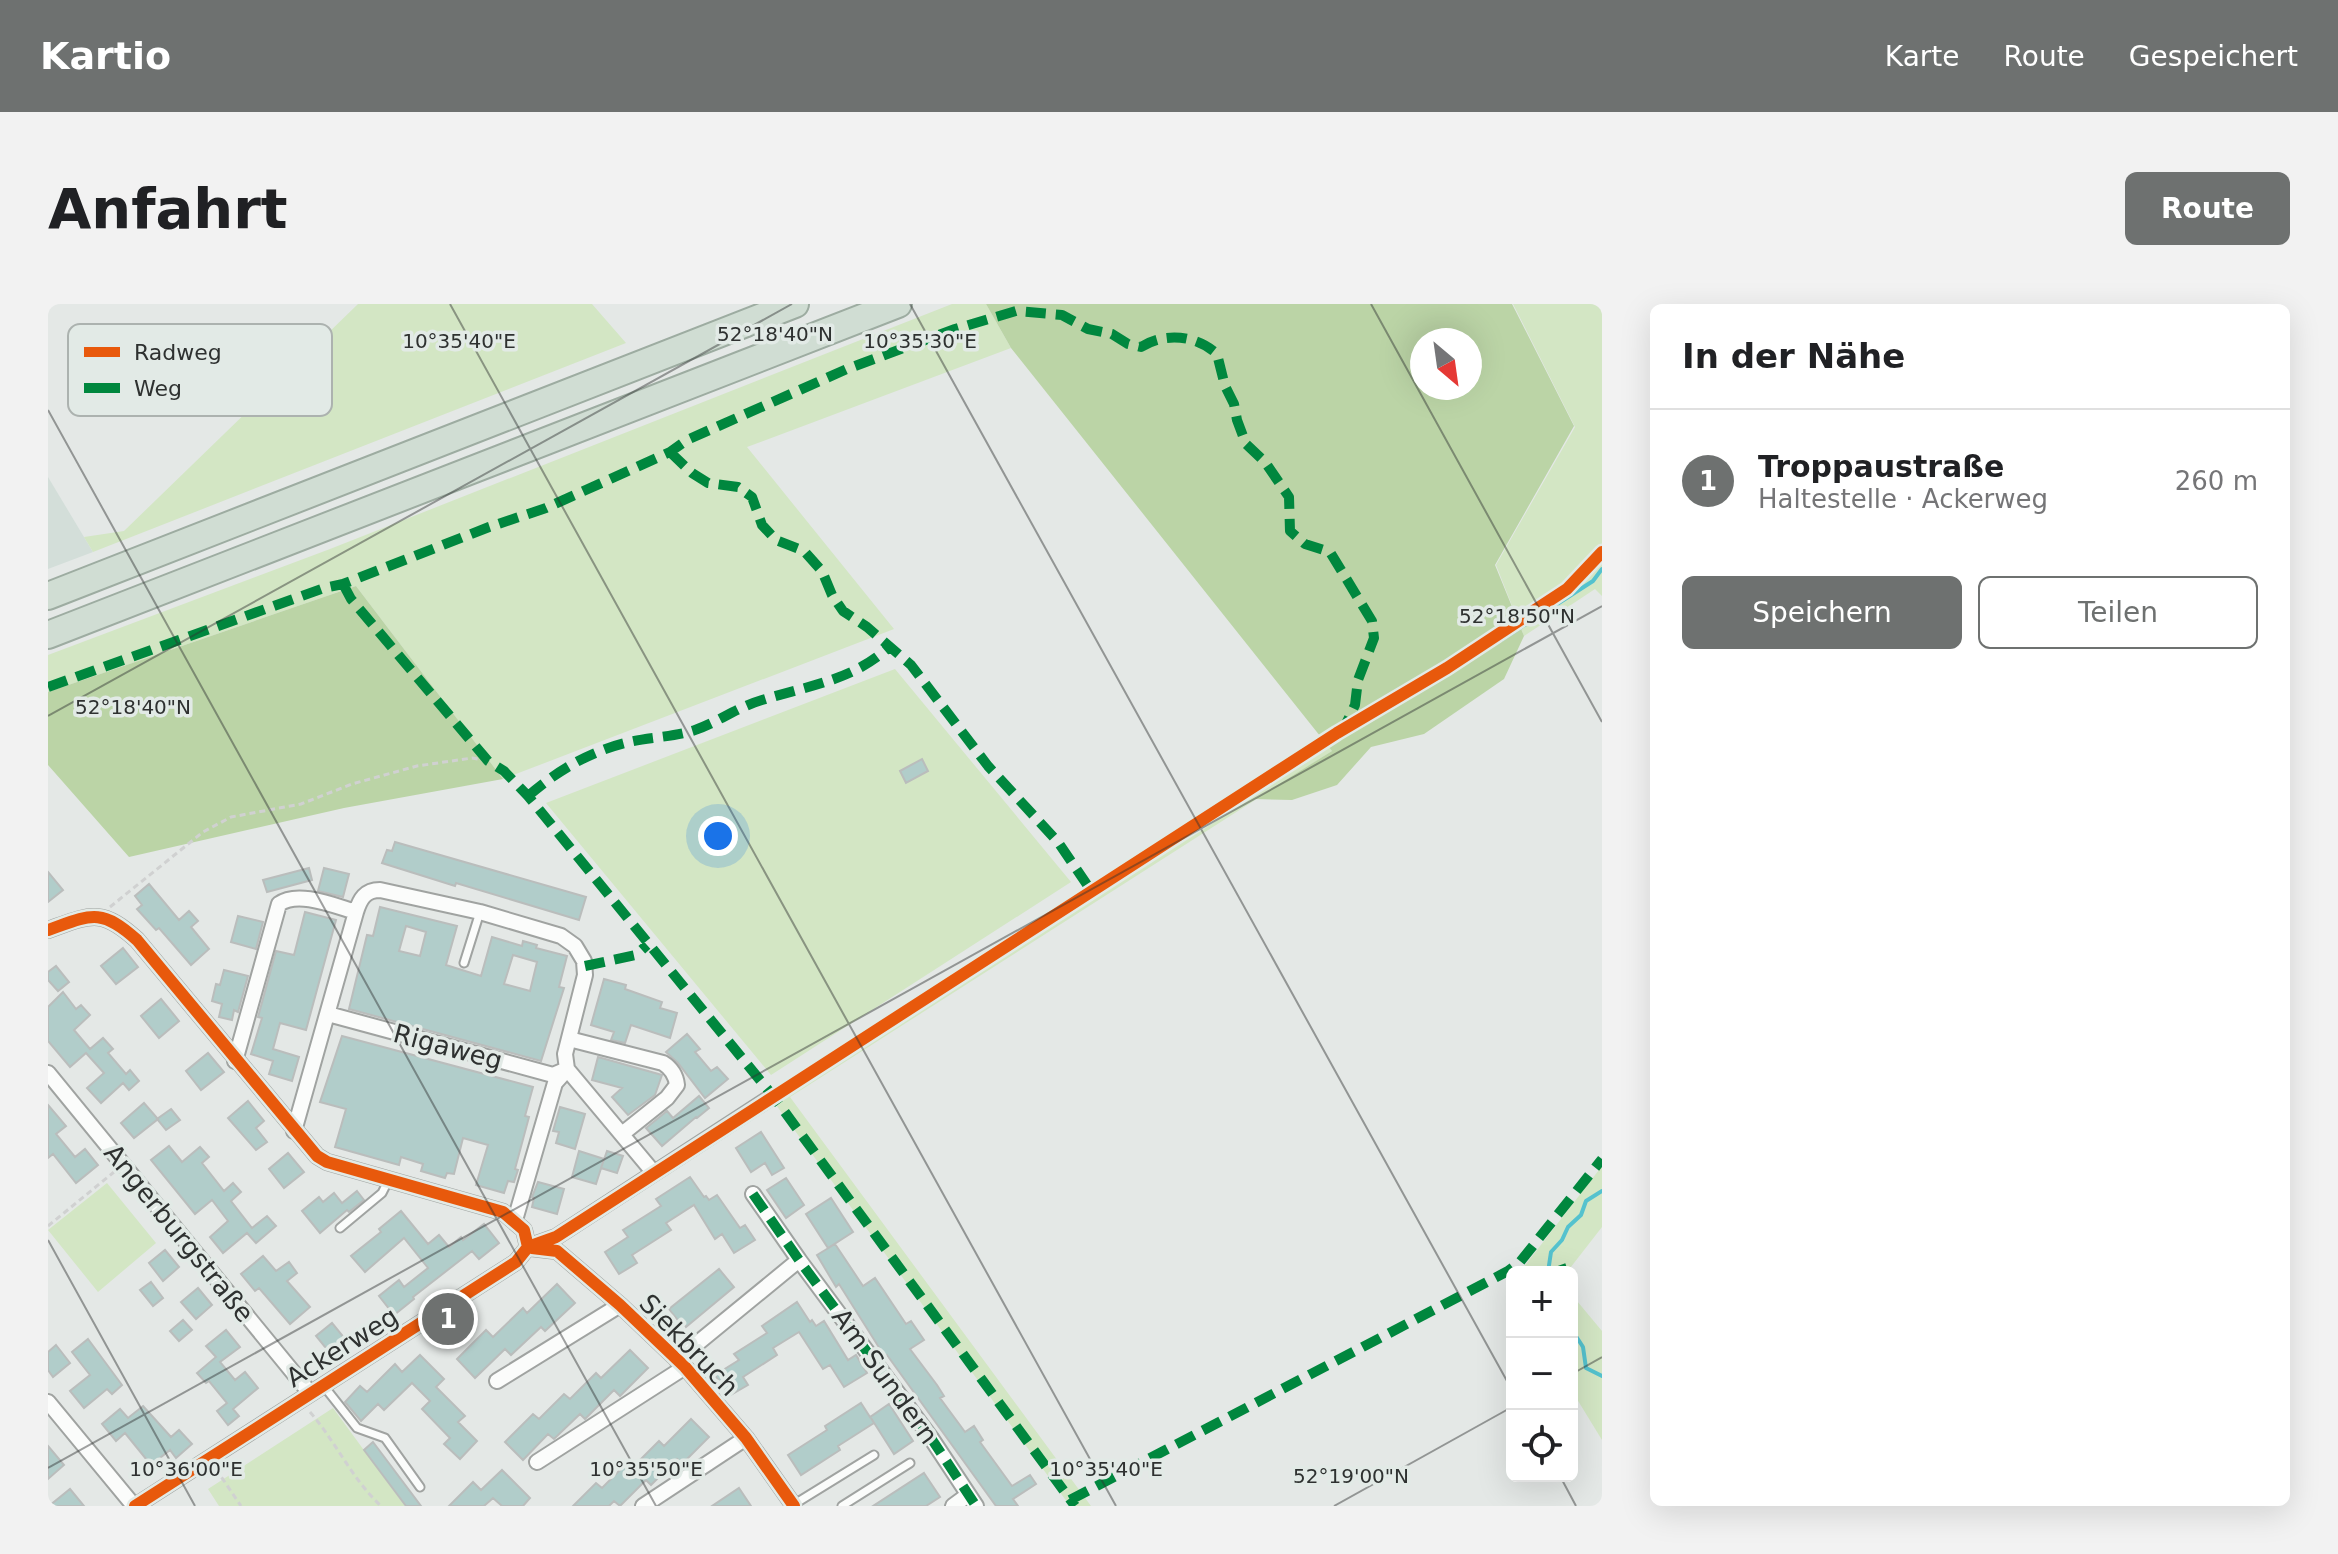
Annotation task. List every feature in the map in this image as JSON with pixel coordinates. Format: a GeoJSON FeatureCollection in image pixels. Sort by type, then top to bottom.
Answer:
{"type":"FeatureCollection","features":[{"type":"Feature","properties":{"kind":"highway"},"geometry":{"type":"LineString","coordinates":[[48,596],[795,304]]}},
{"type":"Feature","properties":{"kind":"highway"},"geometry":{"type":"LineString","coordinates":[[48,635],[898,304]]}},
{"type":"Feature","properties":{"kind":"street"},"geometry":{"type":"LineString","coordinates":[[294,1131],[356,912],[363,896],[380,890],[480,912],[550,932],[575,946],[584,961],[585,975],[565,1054],[567,1069],[654,1173]]}},
{"type":"Feature","properties":{"kind":"street"},"geometry":{"type":"LineString","coordinates":[[235,1061],[279,904],[285,900],[313,900],[356,912]]}},
{"type":"Feature","properties":{"kind":"street"},"geometry":{"type":"LineString","coordinates":[[48,930],[97,916],[119,924],[137,940],[317,1156],[327,1162],[491,1207],[515,1220],[527,1236],[528,1247]]}},
{"type":"Feature","properties":{"kind":"street","name":"Rigaweg"},"geometry":{"type":"LineString","coordinates":[[328,1014],[553,1075],[567,1069]]}},
{"type":"Feature","properties":{"kind":"street"},"geometry":{"type":"LineString","coordinates":[[569,1039],[663,1063],[676,1079],[677,1085],[667,1098],[622,1134]]}},
{"type":"Feature","properties":{"kind":"street"},"geometry":{"type":"LineString","coordinates":[[515,1220],[555,1083],[567,1069]]}},
{"type":"Feature","properties":{"kind":"street","name":"Angerburgstraße"},"geometry":{"type":"LineString","coordinates":[[48,1073],[311,1393]]}},
{"type":"Feature","properties":{"kind":"street","name":"Ackerweg"},"geometry":{"type":"LineString","coordinates":[[134,1506],[516,1262],[528,1247],[556,1237],[773,1096]]}},
{"type":"Feature","properties":{"kind":"street","name":"Am Sundern"},"geometry":{"type":"LineString","coordinates":[[753,1194],[931,1438],[972,1500],[953,1506]]}},
{"type":"Feature","properties":{"kind":"street","name":"Siekbruch"},"geometry":{"type":"LineString","coordinates":[[528,1247],[557,1251],[620,1305],[681,1364],[746,1438],[793,1506]]}},
{"type":"Feature","properties":{"kind":"street"},"geometry":{"type":"LineString","coordinates":[[537,1462],[681,1364],[799,1260]]}},
{"type":"Feature","properties":{"kind":"street"},"geometry":{"type":"LineString","coordinates":[[497,1381],[620,1305]]}},
{"type":"Feature","properties":{"kind":"street"},"geometry":{"type":"LineString","coordinates":[[48,1402],[134,1506]]}},
{"type":"Feature","properties":{"kind":"street"},"geometry":{"type":"LineString","coordinates":[[643,1506],[746,1438]]}},
{"type":"Feature","properties":{"kind":"lane"},"geometry":{"type":"LineString","coordinates":[[464,963],[480,912]]}},
{"type":"Feature","properties":{"kind":"lane"},"geometry":{"type":"LineString","coordinates":[[340,1228],[382,1193],[389,1179]]}},
{"type":"Feature","properties":{"kind":"lane"},"geometry":{"type":"LineString","coordinates":[[311,1393],[357,1428],[385,1438],[420,1487]]}},
{"type":"Feature","properties":{"kind":"lane"},"geometry":{"type":"LineString","coordinates":[[793,1506],[874,1455]]}},
{"type":"Feature","properties":{"kind":"lane"},"geometry":{"type":"LineString","coordinates":[[842,1506],[910,1463]]}},
{"type":"Feature","properties":{"kind":"path"},"geometry":{"type":"LineString","coordinates":[[97,916],[203,832],[231,817],[301,804],[352,784],[417,766],[472,758],[488,761]]}},
{"type":"Feature","properties":{"kind":"path"},"geometry":{"type":"LineString","coordinates":[[48,1226],[123,1165]]}},
{"type":"Feature","properties":{"kind":"path"},"geometry":{"type":"LineString","coordinates":[[311,1393],[324,1428],[341,1457],[381,1506]]}},
{"type":"Feature","properties":{"kind":"path"},"geometry":{"type":"LineString","coordinates":[[209,1458],[241,1506]]}},
{"type":"Feature","properties":{"kind":"shaded area"},"geometry":{"type":"Polygon","coordinates":[[[48,477],[93,552],[48,569],[48,477]]]}},
{"type":"Feature","properties":{"kind":"green space"},"geometry":{"type":"Polygon","coordinates":[[[358,304],[592,304],[626,343],[93,552],[84,537],[124,531],[243,416],[332,416],[332,329],[358,304]]]}},
{"type":"Feature","properties":{"kind":"green space"},"geometry":{"type":"Polygon","coordinates":[[[952,304],[986,304],[1011,348],[747,447],[894,629],[503,779],[356,586],[48,692],[48,655],[330,549],[952,304]]]}},
{"type":"Feature","properties":{"kind":"green space"},"geometry":{"type":"Polygon","coordinates":[[[986,304],[1512,304],[1574,426],[1495,565],[1524,636],[1504,679],[1424,734],[1371,747],[1337,785],[1292,800],[1255,799],[1332,751],[1011,348],[986,304]]]}},
{"type":"Feature","properties":{"kind":"green space"},"geometry":{"type":"Polygon","coordinates":[[[1513,304],[1602,304],[1602,596],[1595,589],[1524,636],[1496,565],[1575,427],[1513,304]]]}},
{"type":"Feature","properties":{"kind":"green space"},"geometry":{"type":"Polygon","coordinates":[[[356,586],[503,779],[344,808],[129,857],[48,765],[48,692],[356,586]]]}},
{"type":"Feature","properties":{"kind":"green space"},"geometry":{"type":"Polygon","coordinates":[[[895,669],[1071,882],[771,1075],[546,803],[895,669]]]}},
{"type":"Feature","properties":{"kind":"green space"},"geometry":{"type":"Polygon","coordinates":[[[1321,737],[1332,751],[790,1097],[1091,1506],[1070,1506],[768,1094],[1321,737]]]}},
{"type":"Feature","properties":{"kind":"green space"},"geometry":{"type":"Polygon","coordinates":[[[1602,1166],[1602,1227],[1572,1266],[1525,1266],[1602,1166]]]}},
{"type":"Feature","properties":{"kind":"green space"},"geometry":{"type":"Polygon","coordinates":[[[107,1183],[156,1243],[98,1292],[48,1230],[107,1183]]]}},
{"type":"Feature","properties":{"kind":"green space"},"geometry":{"type":"Polygon","coordinates":[[[1578,1302],[1602,1331],[1602,1440],[1578,1401],[1578,1302]]]}},
{"type":"Feature","properties":{"kind":"green space"},"geometry":{"type":"Polygon","coordinates":[[[333,1408],[405,1506],[219,1506],[208,1489],[333,1408]]]}},
{"type":"Feature","properties":{"kind":"building"},"geometry":{"type":"Polygon","coordinates":[[[922,759],[928,771],[906,783],[900,771],[922,759]]]}},
{"type":"Feature","properties":{"kind":"building"},"geometry":{"type":"Polygon","coordinates":[[[395,842],[586,897],[579,920],[382,863],[387,850],[392,851],[395,842]]]}},
{"type":"Feature","properties":{"kind":"building"},"geometry":{"type":"Polygon","coordinates":[[[309,868],[312,880],[267,892],[263,880],[309,868]]]}},
{"type":"Feature","properties":{"kind":"building"},"geometry":{"type":"Polygon","coordinates":[[[324,868],[349,874],[343,897],[318,891],[324,868]]]}},
{"type":"Feature","properties":{"kind":"building"},"geometry":{"type":"Polygon","coordinates":[[[48,872],[63,890],[48,902],[48,872]]]}},
{"type":"Feature","properties":{"kind":"building"},"geometry":{"type":"Polygon","coordinates":[[[149,884],[179,920],[189,911],[198,921],[191,927],[209,949],[191,965],[159,928],[156,930],[137,909],[142,905],[135,896],[149,884]]]}},
{"type":"Feature","properties":{"kind":"building"},"geometry":{"type":"Polygon","coordinates":[[[380,907],[457,926],[446,965],[481,976],[492,937],[522,946],[523,941],[537,945],[536,948],[567,956],[559,987],[564,988],[541,1061],[349,1009],[367,935],[373,936],[380,907]],[[406,926],[399,951],[420,956],[426,932],[406,926]],[[513,955],[504,984],[530,991],[537,962],[513,955]]]}},
{"type":"Feature","properties":{"kind":"building"},"geometry":{"type":"Polygon","coordinates":[[[305,912],[336,920],[306,1030],[280,1023],[273,1049],[299,1057],[292,1081],[269,1074],[273,1061],[251,1054],[276,951],[294,955],[305,912]]]}},
{"type":"Feature","properties":{"kind":"building"},"geometry":{"type":"Polygon","coordinates":[[[238,916],[263,922],[256,949],[231,942],[238,916]]]}},
{"type":"Feature","properties":{"kind":"building"},"geometry":{"type":"Polygon","coordinates":[[[123,948],[138,967],[116,984],[101,966],[123,948]]]}},
{"type":"Feature","properties":{"kind":"building"},"geometry":{"type":"Polygon","coordinates":[[[56,966],[69,982],[58,991],[48,980],[48,972],[56,966]]]}},
{"type":"Feature","properties":{"kind":"building"},"geometry":{"type":"Polygon","coordinates":[[[224,970],[248,976],[238,1012],[234,1010],[232,1020],[219,1017],[222,1004],[212,1001],[216,984],[220,985],[224,970]]]}},
{"type":"Feature","properties":{"kind":"building"},"geometry":{"type":"Polygon","coordinates":[[[604,979],[626,985],[625,989],[662,1002],[660,1008],[677,1013],[670,1038],[631,1025],[625,1043],[611,1040],[614,1032],[591,1025],[604,979]]]}},
{"type":"Feature","properties":{"kind":"building"},"geometry":{"type":"Polygon","coordinates":[[[63,992],[76,1009],[81,1005],[90,1015],[74,1030],[90,1049],[103,1038],[113,1049],[108,1053],[126,1074],[130,1070],[139,1081],[129,1090],[123,1083],[101,1103],[87,1088],[104,1073],[86,1053],[70,1067],[48,1041],[48,1007],[63,992]]]}},
{"type":"Feature","properties":{"kind":"building"},"geometry":{"type":"Polygon","coordinates":[[[161,999],[179,1021],[159,1038],[141,1016],[161,999]]]}},
{"type":"Feature","properties":{"kind":"building"},"geometry":{"type":"Polygon","coordinates":[[[687,1034],[700,1049],[695,1052],[711,1071],[717,1067],[728,1079],[705,1098],[666,1052],[687,1034]]]}},
{"type":"Feature","properties":{"kind":"building"},"geometry":{"type":"Polygon","coordinates":[[[342,1036],[533,1087],[514,1182],[508,1181],[504,1193],[476,1185],[488,1145],[463,1138],[454,1174],[447,1173],[445,1178],[421,1171],[423,1164],[401,1157],[399,1165],[335,1147],[346,1109],[320,1102],[342,1036]]]}},
{"type":"Feature","properties":{"kind":"building"},"geometry":{"type":"Polygon","coordinates":[[[208,1053],[224,1072],[201,1090],[186,1071],[208,1053]]]}},
{"type":"Feature","properties":{"kind":"building"},"geometry":{"type":"Polygon","coordinates":[[[598,1057],[662,1075],[655,1095],[628,1115],[612,1097],[622,1088],[592,1080],[598,1057]]]}},
{"type":"Feature","properties":{"kind":"building"},"geometry":{"type":"Polygon","coordinates":[[[699,1096],[709,1108],[662,1146],[646,1128],[667,1111],[673,1118],[699,1096]]]}},
{"type":"Feature","properties":{"kind":"building"},"geometry":{"type":"Polygon","coordinates":[[[248,1101],[264,1121],[256,1128],[267,1142],[256,1150],[228,1118],[248,1101]]]}},
{"type":"Feature","properties":{"kind":"building"},"geometry":{"type":"Polygon","coordinates":[[[144,1103],[158,1119],[134,1138],[121,1123],[144,1103]]]}},
{"type":"Feature","properties":{"kind":"building"},"geometry":{"type":"Polygon","coordinates":[[[48,1105],[66,1126],[56,1134],[75,1157],[85,1149],[98,1165],[76,1183],[53,1154],[48,1158],[48,1105]]]}},
{"type":"Feature","properties":{"kind":"building"},"geometry":{"type":"Polygon","coordinates":[[[560,1107],[585,1114],[575,1149],[556,1143],[559,1132],[553,1131],[560,1107]]]}},
{"type":"Feature","properties":{"kind":"building"},"geometry":{"type":"Polygon","coordinates":[[[171,1109],[180,1120],[166,1130],[157,1119],[171,1109]]]}},
{"type":"Feature","properties":{"kind":"building"},"geometry":{"type":"Polygon","coordinates":[[[761,1132],[784,1168],[772,1175],[765,1163],[751,1172],[736,1148],[761,1132]]]}},
{"type":"Feature","properties":{"kind":"building"},"geometry":{"type":"Polygon","coordinates":[[[169,1146],[182,1162],[200,1147],[209,1157],[202,1163],[224,1191],[233,1183],[241,1192],[231,1201],[252,1228],[267,1216],[276,1226],[256,1243],[247,1233],[223,1253],[210,1237],[228,1221],[212,1200],[195,1214],[151,1160],[169,1146]]]}},
{"type":"Feature","properties":{"kind":"building"},"geometry":{"type":"Polygon","coordinates":[[[579,1151],[604,1159],[596,1184],[572,1177],[579,1151]]]}},
{"type":"Feature","properties":{"kind":"building"},"geometry":{"type":"Polygon","coordinates":[[[607,1151],[623,1156],[617,1173],[601,1168],[607,1151]]]}},
{"type":"Feature","properties":{"kind":"building"},"geometry":{"type":"Polygon","coordinates":[[[288,1153],[304,1172],[284,1188],[269,1169],[288,1153]]]}},
{"type":"Feature","properties":{"kind":"building"},"geometry":{"type":"Polygon","coordinates":[[[690,1177],[704,1197],[709,1200],[717,1195],[740,1228],[745,1225],[755,1240],[734,1253],[722,1234],[715,1239],[694,1205],[666,1223],[671,1230],[632,1255],[637,1263],[619,1274],[605,1252],[628,1237],[623,1230],[661,1206],[656,1199],[690,1177]]]}},
{"type":"Feature","properties":{"kind":"building"},"geometry":{"type":"Polygon","coordinates":[[[786,1178],[804,1205],[786,1218],[767,1190],[786,1178]]]}},
{"type":"Feature","properties":{"kind":"building"},"geometry":{"type":"Polygon","coordinates":[[[538,1182],[564,1189],[557,1214],[532,1207],[538,1182]]]}},
{"type":"Feature","properties":{"kind":"building"},"geometry":{"type":"Polygon","coordinates":[[[357,1191],[364,1200],[320,1233],[302,1211],[319,1197],[323,1202],[334,1193],[342,1203],[357,1191]]]}},
{"type":"Feature","properties":{"kind":"building"},"geometry":{"type":"Polygon","coordinates":[[[831,1198],[853,1232],[828,1248],[806,1214],[831,1198]]]}},
{"type":"Feature","properties":{"kind":"building"},"geometry":{"type":"Polygon","coordinates":[[[401,1211],[428,1244],[439,1235],[449,1247],[484,1224],[499,1243],[479,1259],[472,1251],[394,1315],[379,1296],[399,1280],[404,1287],[428,1268],[404,1238],[365,1272],[351,1256],[401,1211]]]}},
{"type":"Feature","properties":{"kind":"building"},"geometry":{"type":"Polygon","coordinates":[[[835,1244],[863,1286],[875,1278],[906,1324],[911,1321],[924,1340],[910,1349],[937,1385],[944,1396],[940,1398],[965,1432],[974,1426],[983,1440],[980,1442],[1012,1486],[1030,1475],[1036,1484],[1013,1499],[1018,1506],[996,1506],[887,1355],[885,1357],[839,1284],[836,1287],[817,1255],[835,1244]]]}},
{"type":"Feature","properties":{"kind":"building"},"geometry":{"type":"Polygon","coordinates":[[[165,1250],[179,1267],[163,1281],[149,1263],[165,1250]]]}},
{"type":"Feature","properties":{"kind":"building"},"geometry":{"type":"Polygon","coordinates":[[[263,1256],[276,1271],[289,1262],[297,1273],[287,1281],[310,1307],[290,1324],[259,1288],[255,1291],[241,1274],[263,1256]]]}},
{"type":"Feature","properties":{"kind":"building"},"geometry":{"type":"Polygon","coordinates":[[[719,1269],[734,1287],[686,1327],[683,1322],[681,1324],[669,1309],[719,1269]]]}},
{"type":"Feature","properties":{"kind":"building"},"geometry":{"type":"Polygon","coordinates":[[[151,1282],[163,1298],[153,1306],[140,1290],[151,1282]]]}},
{"type":"Feature","properties":{"kind":"building"},"geometry":{"type":"Polygon","coordinates":[[[557,1284],[575,1303],[545,1331],[541,1327],[511,1355],[505,1349],[475,1378],[457,1359],[486,1330],[493,1337],[523,1308],[527,1313],[557,1284]]]}},
{"type":"Feature","properties":{"kind":"building"},"geometry":{"type":"Polygon","coordinates":[[[198,1288],[212,1305],[196,1319],[181,1302],[198,1288]]]}},
{"type":"Feature","properties":{"kind":"building"},"geometry":{"type":"Polygon","coordinates":[[[797,1302],[810,1322],[812,1320],[816,1326],[824,1321],[848,1360],[856,1355],[867,1373],[844,1387],[830,1365],[823,1369],[799,1332],[773,1348],[777,1355],[743,1377],[748,1385],[729,1396],[715,1375],[739,1360],[734,1354],[767,1333],[762,1326],[797,1302]]]}},
{"type":"Feature","properties":{"kind":"building"},"geometry":{"type":"Polygon","coordinates":[[[183,1320],[192,1330],[179,1341],[170,1331],[183,1320]]]}},
{"type":"Feature","properties":{"kind":"building"},"geometry":{"type":"Polygon","coordinates":[[[332,1323],[346,1340],[330,1353],[316,1336],[332,1323]]]}},
{"type":"Feature","properties":{"kind":"building"},"geometry":{"type":"Polygon","coordinates":[[[226,1330],[240,1347],[220,1362],[235,1380],[245,1372],[258,1388],[233,1409],[239,1416],[228,1425],[217,1411],[227,1403],[209,1381],[206,1383],[197,1373],[216,1357],[206,1346],[226,1330]]]}},
{"type":"Feature","properties":{"kind":"building"},"geometry":{"type":"Polygon","coordinates":[[[88,1339],[122,1385],[112,1394],[107,1389],[84,1408],[70,1391],[90,1375],[72,1352],[88,1339]]]}},
{"type":"Feature","properties":{"kind":"building"},"geometry":{"type":"Polygon","coordinates":[[[56,1345],[70,1363],[53,1377],[48,1370],[48,1352],[56,1345]]]}},
{"type":"Feature","properties":{"kind":"building"},"geometry":{"type":"Polygon","coordinates":[[[630,1350],[648,1368],[620,1396],[614,1390],[585,1419],[580,1414],[554,1439],[548,1434],[523,1460],[505,1442],[533,1414],[539,1419],[564,1394],[570,1399],[596,1373],[601,1378],[630,1350]]]}},
{"type":"Feature","properties":{"kind":"building"},"geometry":{"type":"Polygon","coordinates":[[[420,1355],[444,1379],[436,1387],[465,1416],[458,1422],[477,1441],[460,1459],[444,1444],[450,1438],[422,1409],[430,1401],[412,1383],[384,1410],[378,1404],[361,1421],[345,1402],[360,1386],[367,1392],[395,1364],[402,1372],[420,1355]]]}},
{"type":"Feature","properties":{"kind":"building"},"geometry":{"type":"Polygon","coordinates":[[[861,1403],[870,1417],[889,1404],[913,1441],[894,1454],[871,1418],[874,1423],[801,1475],[788,1455],[861,1403]]]}},
{"type":"Feature","properties":{"kind":"building"},"geometry":{"type":"Polygon","coordinates":[[[143,1406],[171,1437],[179,1430],[192,1444],[176,1458],[170,1450],[151,1465],[125,1433],[116,1441],[102,1424],[120,1409],[128,1418],[143,1406]]]}},
{"type":"Feature","properties":{"kind":"building"},"geometry":{"type":"Polygon","coordinates":[[[691,1419],[709,1437],[682,1464],[677,1459],[651,1485],[646,1480],[620,1506],[614,1501],[609,1506],[573,1506],[596,1483],[602,1488],[628,1462],[633,1467],[659,1441],[664,1446],[691,1419]]]}},
{"type":"Feature","properties":{"kind":"building"},"geometry":{"type":"Polygon","coordinates":[[[373,1442],[421,1506],[406,1506],[364,1450],[373,1442]]]}},
{"type":"Feature","properties":{"kind":"building"},"geometry":{"type":"Polygon","coordinates":[[[48,1446],[64,1465],[48,1479],[48,1446]]]}},
{"type":"Feature","properties":{"kind":"building"},"geometry":{"type":"Polygon","coordinates":[[[502,1470],[530,1498],[523,1506],[502,1506],[493,1498],[484,1506],[449,1506],[473,1482],[481,1490],[502,1470]]]}},
{"type":"Feature","properties":{"kind":"building"},"geometry":{"type":"Polygon","coordinates":[[[924,1473],[940,1497],[926,1506],[873,1506],[924,1473]]]}},
{"type":"Feature","properties":{"kind":"building"},"geometry":{"type":"Polygon","coordinates":[[[739,1488],[751,1506],[712,1506],[739,1488]]]}},
{"type":"Feature","properties":{"kind":"building"},"geometry":{"type":"Polygon","coordinates":[[[70,1489],[84,1506],[49,1506],[70,1489]]]}},
{"type":"Feature","properties":{"kind":"waterway"},"geometry":{"type":"LineString","coordinates":[[1501,640],[1593,581],[1602,569]]}},
{"type":"Feature","properties":{"kind":"waterway"},"geometry":{"type":"LineString","coordinates":[[1549,1266],[1551,1252],[1568,1227],[1581,1215],[1586,1201],[1602,1191]]}},
{"type":"Feature","properties":{"kind":"waterway"},"geometry":{"type":"LineString","coordinates":[[1577,1338],[1583,1347],[1586,1368],[1602,1376]]}},
{"type":"Feature","properties":{"kind":"marked path"},"geometry":{"type":"LineString","coordinates":[[48,687],[324,588],[343,584],[546,508],[670,452],[687,440],[847,369],[955,329],[1016,311],[1062,315],[1088,329],[1112,334],[1128,344],[1141,347],[1160,339],[1180,338],[1200,343],[1217,354],[1246,444],[1265,462],[1289,497],[1290,531],[1305,544],[1330,552],[1372,621],[1374,638],[1358,680],[1355,705],[1345,726]]}},
{"type":"Feature","properties":{"kind":"marked path"},"geometry":{"type":"LineString","coordinates":[[670,452],[708,483],[738,487],[752,497],[762,525],[776,540],[804,551],[822,571],[843,611],[911,665],[988,766],[1058,842],[1092,892]]}},
{"type":"Feature","properties":{"kind":"marked path"},"geometry":{"type":"LineString","coordinates":[[343,584],[351,599],[488,761],[504,771],[528,796],[773,1096],[1075,1506]]}},
{"type":"Feature","properties":{"kind":"marked path"},"geometry":{"type":"LineString","coordinates":[[528,796],[562,770],[588,756],[629,742],[695,730],[753,703],[846,674],[862,667],[890,646]]}},
{"type":"Feature","properties":{"kind":"marked path"},"geometry":{"type":"LineString","coordinates":[[585,966],[636,955],[647,945]]}},
{"type":"Feature","properties":{"kind":"marked path"},"geometry":{"type":"LineString","coordinates":[[1070,1500],[1508,1271],[1520,1262],[1602,1159]]}},
{"type":"Feature","properties":{"kind":"marked path"},"geometry":{"type":"LineString","coordinates":[[753,1194],[931,1438],[976,1506]]}},
{"type":"Feature","properties":{"kind":"cycle path"},"geometry":{"type":"LineString","coordinates":[[135,1506],[516,1262],[528,1247],[556,1237],[1337,733],[1447,668],[1567,589],[1602,552]]}},
{"type":"Feature","properties":{"kind":"cycle path"},"geometry":{"type":"LineString","coordinates":[[48,930],[95,917],[104,918],[125,929],[317,1156],[327,1162],[503,1212],[524,1230],[528,1247]]}},
{"type":"Feature","properties":{"kind":"cycle path"},"geometry":{"type":"LineString","coordinates":[[532,1248],[557,1251],[685,1367],[746,1438],[794,1506]]}},
{"type":"Feature","properties":{"kind":"place","name":"Troppaustraße"},"geometry":{"type":"Point","coordinates":[448,1319]}}]}
